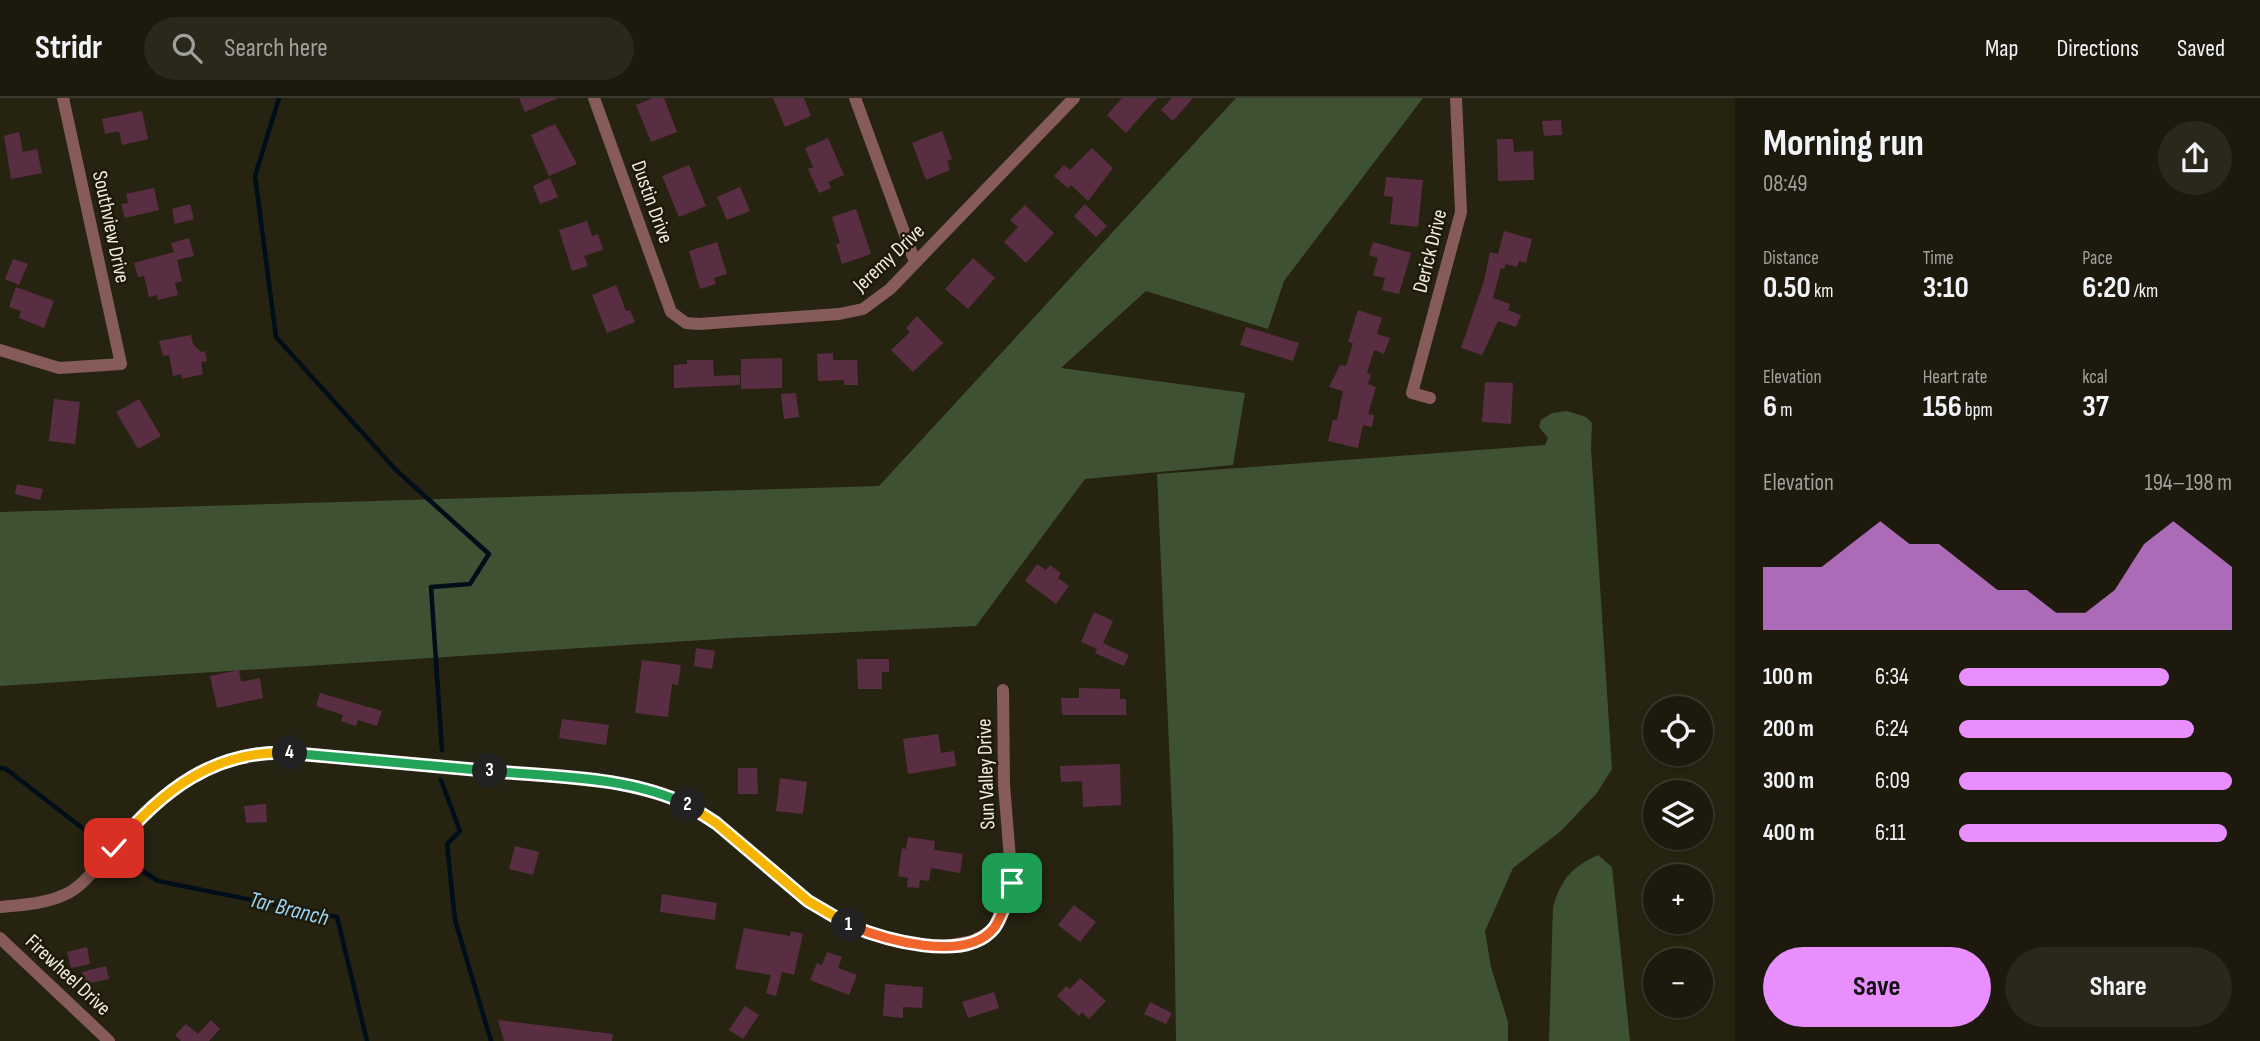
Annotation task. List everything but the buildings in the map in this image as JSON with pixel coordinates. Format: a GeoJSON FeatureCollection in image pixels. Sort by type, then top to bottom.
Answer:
{"type":"FeatureCollection","features":[{"type":"Feature","properties":{"kind":"street","name":"Southview Drive"},"geometry":{"type":"LineString","coordinates":[[0,350],[59,368],[121,363],[63,98]]}},
{"type":"Feature","properties":{"kind":"street","name":"Dustin Drive"},"geometry":{"type":"LineString","coordinates":[[594,98],[671,312],[676,317]]}},
{"type":"Feature","properties":{"kind":"street"},"geometry":{"type":"LineString","coordinates":[[855,98],[915,262]]}},
{"type":"Feature","properties":{"kind":"street","name":"Jeremy Drive"},"geometry":{"type":"LineString","coordinates":[[676,317],[687,323],[722,323],[815,317],[863,309],[890,289],[1074,98]]}},
{"type":"Feature","properties":{"kind":"street","name":"Derick Drive"},"geometry":{"type":"LineString","coordinates":[[1430,398],[1412,393],[1461,212],[1456,98]]}},
{"type":"Feature","properties":{"kind":"street","name":"Sun Valley Drive"},"geometry":{"type":"LineString","coordinates":[[0,907],[29,905],[65,895],[87,877],[140,816],[166,793],[191,776],[225,760],[271,752],[559,777],[617,784],[671,797],[716,823],[808,901],[850,926],[898,942],[941,947],[973,941],[993,930],[1012,883],[1004,785],[1003,690]]}},
{"type":"Feature","properties":{"kind":"street","name":"Firewheel Drive"},"geometry":{"type":"LineString","coordinates":[[0,937],[109,1041]]}},
{"type":"Feature","properties":{"kind":"green space"},"geometry":{"type":"Polygon","coordinates":[[[1236,98],[1423,98],[1284,281],[1268,329],[1146,291],[1061,368],[1245,393],[1233,465],[1085,479],[976,626],[734,638],[0,686],[0,512],[879,486],[1236,98]]]}},
{"type":"Feature","properties":{"kind":"green space"},"geometry":{"type":"Polygon","coordinates":[[[1567,411],[1586,417],[1592,423],[1591,448],[1612,769],[1597,793],[1561,831],[1513,868],[1485,931],[1491,967],[1508,1022],[1508,1041],[1176,1041],[1173,835],[1157,474],[1545,445],[1548,438],[1539,427],[1541,420],[1552,413],[1567,411]]]}},
{"type":"Feature","properties":{"kind":"green space"},"geometry":{"type":"Polygon","coordinates":[[[1598,855],[1612,867],[1630,1041],[1549,1041],[1553,907],[1564,881],[1574,869],[1598,855]]]}},
{"type":"Feature","properties":{"kind":"waterway"},"geometry":{"type":"LineString","coordinates":[[279,98],[255,176],[276,337],[396,470],[489,554],[470,584],[431,587],[442,750]]}},
{"type":"Feature","properties":{"kind":"waterway","name":"Tar Branch"},"geometry":{"type":"LineString","coordinates":[[0,768],[6,769],[99,841]]}},
{"type":"Feature","properties":{"kind":"waterway"},"geometry":{"type":"LineString","coordinates":[[441,780],[460,831],[447,844],[455,920],[491,1041]]}},
{"type":"Feature","properties":{"kind":"waterway","name":"Tar Branch"},"geometry":{"type":"LineString","coordinates":[[124,859],[158,881],[337,917],[367,1041]]}},
{"type":"Feature","properties":{"kind":"route"},"geometry":{"type":"LineString","coordinates":[[114,848],[140,816],[191,776],[225,760],[271,752],[344,756],[559,777],[617,784],[671,797],[716,823],[808,901],[850,926],[898,942],[941,947],[973,941],[993,930],[1012,883]]}}]}
